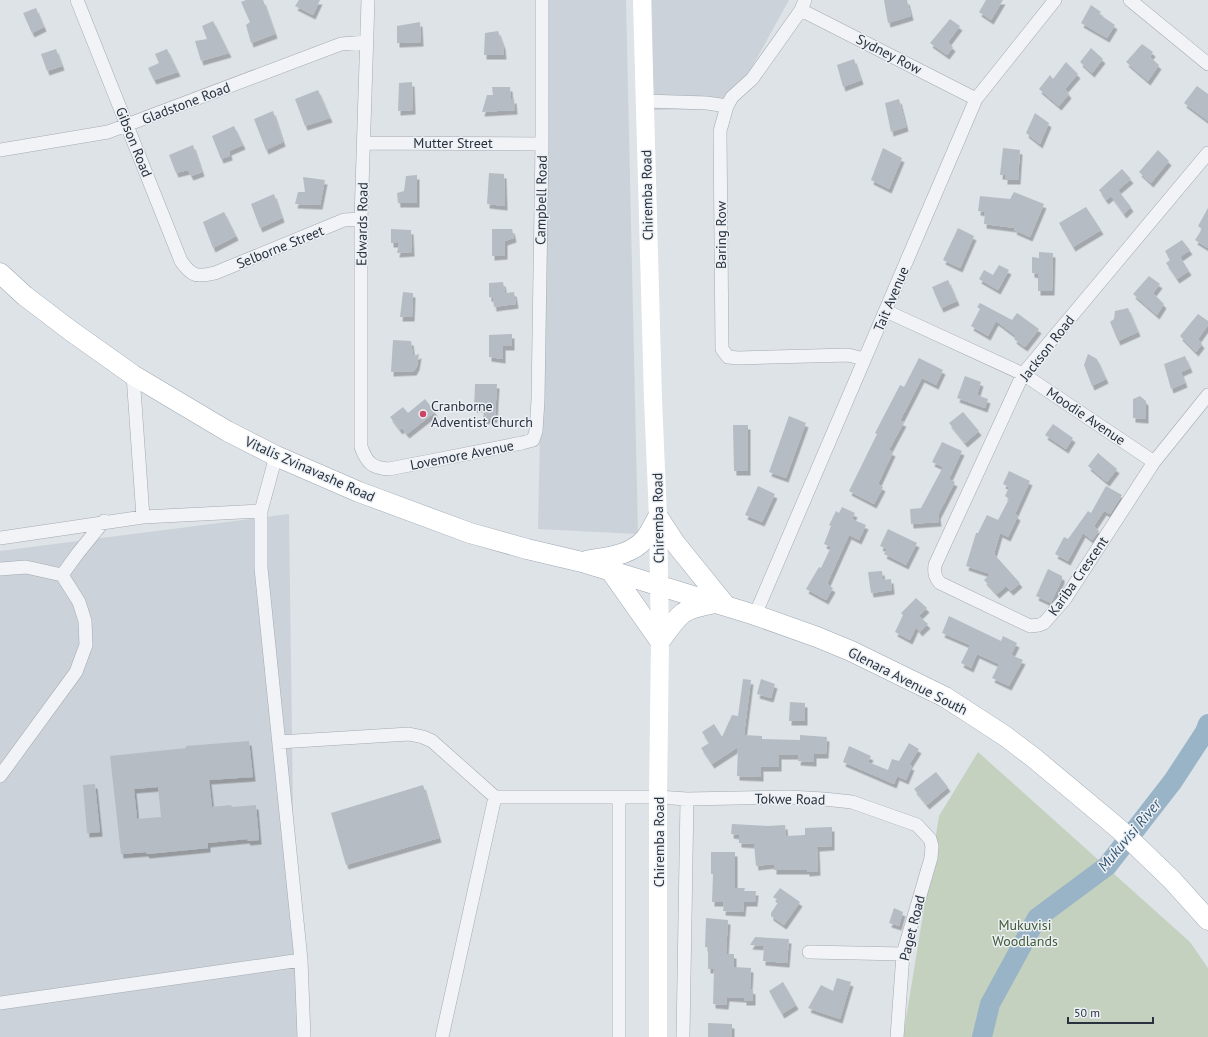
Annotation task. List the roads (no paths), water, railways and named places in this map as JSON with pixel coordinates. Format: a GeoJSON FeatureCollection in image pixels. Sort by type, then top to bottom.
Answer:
{"type":"FeatureCollection","features":[{"type":"Feature","properties":{"kind":"main road","name":"Chiremba Road"},"geometry":{"type":"LineString","coordinates":[[642,0],[652,399],[658,517],[660,641],[658,797],[658,1037]]}},
{"type":"Feature","properties":{"kind":"main road","name":"Vitalis Zvinavashe Road"},"geometry":{"type":"LineString","coordinates":[[0,273],[25,296],[133,375],[227,431],[276,456],[359,492],[470,533],[527,549],[582,562],[659,586]]}},
{"type":"Feature","properties":{"kind":"main road"},"geometry":{"type":"LineString","coordinates":[[582,562],[623,554],[635,547],[645,538],[658,517],[720,605],[692,609],[683,614],[660,641],[610,570]]}},
{"type":"Feature","properties":{"kind":"main road","name":"Glenara Avenue South"},"geometry":{"type":"LineString","coordinates":[[659,586],[755,615],[817,637],[945,697],[1005,736],[1034,758],[1119,829],[1172,880],[1208,920]]}},
{"type":"Feature","properties":{"kind":"street","name":"Gibson Road"},"geometry":{"type":"LineString","coordinates":[[77,0],[181,261],[187,270],[199,276]]}},
{"type":"Feature","properties":{"kind":"street","name":"Edwards Road"},"geometry":{"type":"LineString","coordinates":[[361,447],[361,219],[368,0]]}},
{"type":"Feature","properties":{"kind":"street","name":"Campbell Road"},"geometry":{"type":"LineString","coordinates":[[538,400],[542,144],[542,0]]}},
{"type":"Feature","properties":{"kind":"street","name":"Tait Avenue"},"geometry":{"type":"LineString","coordinates":[[755,615],[976,99],[1055,0]]}},
{"type":"Feature","properties":{"kind":"street"},"geometry":{"type":"LineString","coordinates":[[1130,0],[1208,64]]}},
{"type":"Feature","properties":{"kind":"street","name":"Sydney Row"},"geometry":{"type":"LineString","coordinates":[[803,5],[976,99]]}},
{"type":"Feature","properties":{"kind":"street","name":"Baring Row"},"geometry":{"type":"LineString","coordinates":[[803,5],[752,79],[732,97],[727,106],[720,131],[722,349],[728,357],[738,358],[848,355],[864,359]]}},
{"type":"Feature","properties":{"kind":"street","name":"Gladstone Road"},"geometry":{"type":"LineString","coordinates":[[0,150],[108,132],[341,44],[367,42]]}},
{"type":"Feature","properties":{"kind":"street"},"geometry":{"type":"LineString","coordinates":[[645,102],[707,103],[727,106]]}},
{"type":"Feature","properties":{"kind":"street","name":"Mutter Street"},"geometry":{"type":"LineString","coordinates":[[364,143],[542,144]]}},
{"type":"Feature","properties":{"kind":"street","name":"Jackson Road"},"geometry":{"type":"LineString","coordinates":[[934,573],[935,565],[1023,374],[1208,153]]}},
{"type":"Feature","properties":{"kind":"street","name":"Selborne Street"},"geometry":{"type":"LineString","coordinates":[[199,276],[215,273],[344,220],[361,219]]}},
{"type":"Feature","properties":{"kind":"street","name":"Moodie Avenue"},"geometry":{"type":"LineString","coordinates":[[886,311],[1023,374],[1154,462]]}},
{"type":"Feature","properties":{"kind":"street"},"geometry":{"type":"LineString","coordinates":[[133,375],[142,517]]}},
{"type":"Feature","properties":{"kind":"street","name":"Kariba Crescent"},"geometry":{"type":"LineString","coordinates":[[934,573],[940,583],[1030,626],[1044,623],[1065,599],[1154,462],[1208,395]]}},
{"type":"Feature","properties":{"kind":"street","name":"Lovemore Avenue"},"geometry":{"type":"LineString","coordinates":[[361,447],[364,456],[371,464],[379,469],[389,469],[522,443],[533,440],[536,431],[538,400]]}},
{"type":"Feature","properties":{"kind":"street"},"geometry":{"type":"LineString","coordinates":[[276,456],[261,511],[261,568],[302,960],[304,1037]]}},
{"type":"Feature","properties":{"kind":"street"},"geometry":{"type":"LineString","coordinates":[[0,538],[142,517],[261,511]]}},
{"type":"Feature","properties":{"kind":"street"},"geometry":{"type":"LineString","coordinates":[[62,574],[104,522]]}},
{"type":"Feature","properties":{"kind":"street"},"geometry":{"type":"LineString","coordinates":[[0,569],[26,567],[62,574],[79,602],[85,621],[86,645],[76,672],[0,776]]}},
{"type":"Feature","properties":{"kind":"street"},"geometry":{"type":"LineString","coordinates":[[279,742],[409,734],[423,737],[432,741],[495,797],[442,1037]]}},
{"type":"Feature","properties":{"kind":"street","name":"Tokwe Road"},"geometry":{"type":"LineString","coordinates":[[495,797],[658,797],[688,799],[789,797],[824,799],[852,802],[917,825]]}},
{"type":"Feature","properties":{"kind":"street"},"geometry":{"type":"LineString","coordinates":[[619,798],[619,1037]]}},
{"type":"Feature","properties":{"kind":"street","name":"Chiremba Road"},"geometry":{"type":"LineString","coordinates":[[684,1037],[688,799]]}},
{"type":"Feature","properties":{"kind":"street","name":"Paget Road"},"geometry":{"type":"LineString","coordinates":[[897,1037],[903,954],[931,858],[932,846],[930,839],[917,825]]}},
{"type":"Feature","properties":{"kind":"street"},"geometry":{"type":"LineString","coordinates":[[809,952],[903,954]]}},
{"type":"Feature","properties":{"kind":"street"},"geometry":{"type":"LineString","coordinates":[[0,1003],[302,960]]}},
{"type":"Feature","properties":{"kind":"waterway","name":"Mukuvisi River"},"geometry":{"type":"LineString","coordinates":[[982,1037],[990,1004],[1037,918],[1107,866],[1173,781],[1205,732],[1208,724]]}},
{"type":"Feature","properties":{"kind":"place","name":"Cranborne Adventist Church"},"geometry":{"type":"Point","coordinates":[423,414]}},
{"type":"Feature","properties":{"kind":"park label","name":"Mukuvisi Woodlands"},"geometry":{"type":"Point","coordinates":[1025,934]}}]}
